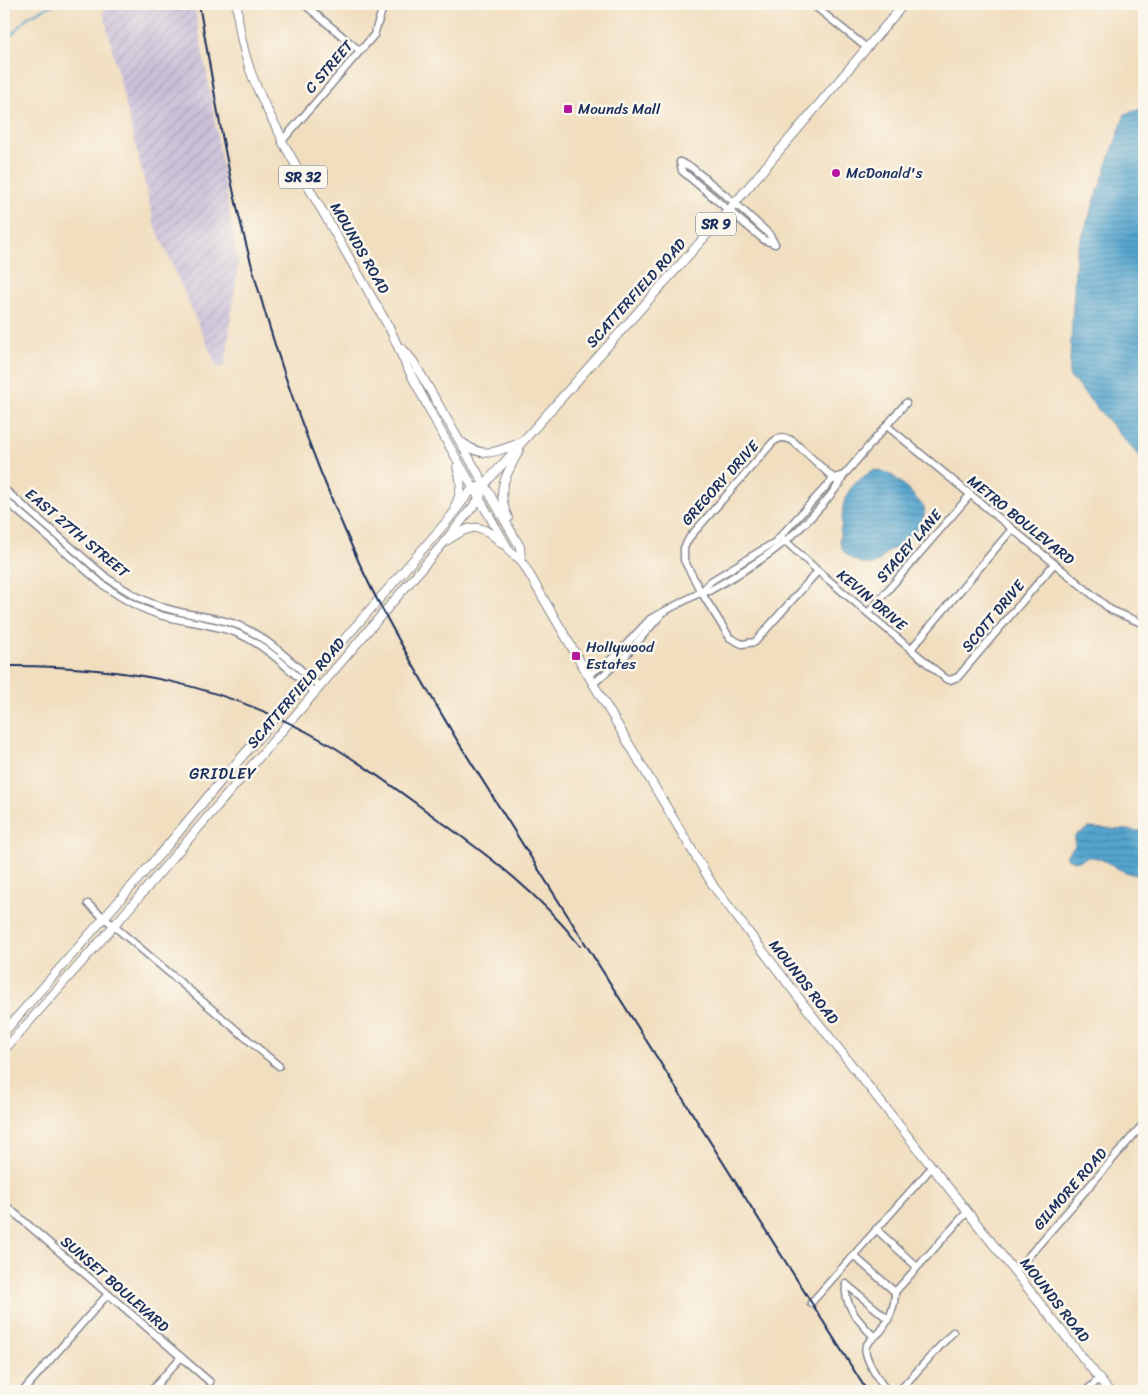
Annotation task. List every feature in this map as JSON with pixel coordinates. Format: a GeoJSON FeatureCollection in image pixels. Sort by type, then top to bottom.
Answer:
{"type":"FeatureCollection","features":[{"type":"Feature","properties":{"kind":"main road","name":"MOUNDS ROAD"},"geometry":{"type":"LineString","coordinates":[[237,4],[240,35],[250,74],[282,141],[396,340],[406,365],[449,446],[510,552],[521,560],[714,887],[804,1006],[1109,1391]]}},
{"type":"Feature","properties":{"kind":"main road","name":"SCATTERFIELD ROAD"},"geometry":{"type":"LineString","coordinates":[[4,1050],[114,926],[441,546],[480,498],[484,484],[735,204],[904,4]]}},
{"type":"Feature","properties":{"kind":"main road","name":"MOUNDS ROAD"},"geometry":{"type":"LineString","coordinates":[[396,340],[412,361],[520,547],[521,560]]}},
{"type":"Feature","properties":{"kind":"main road","name":"SR 32"},"geometry":{"type":"LineString","coordinates":[[459,440],[472,450],[480,452],[495,451],[524,441]]}},
{"type":"Feature","properties":{"kind":"main road"},"geometry":{"type":"LineString","coordinates":[[520,547],[503,505],[502,493],[505,478],[524,441]]}},
{"type":"Feature","properties":{"kind":"main road"},"geometry":{"type":"LineString","coordinates":[[448,520],[460,496],[461,484],[460,475],[449,446]]}},
{"type":"Feature","properties":{"kind":"main road","name":"SCATTERFIELD ROAD"},"geometry":{"type":"LineString","coordinates":[[4,1032],[448,520],[473,488],[484,484]]}},
{"type":"Feature","properties":{"kind":"main road"},"geometry":{"type":"LineString","coordinates":[[441,546],[465,530],[478,527],[492,533],[510,552]]}},
{"type":"Feature","properties":{"kind":"street"},"geometry":{"type":"LineString","coordinates":[[304,4],[360,51]]}},
{"type":"Feature","properties":{"kind":"street","name":"C STREET"},"geometry":{"type":"LineString","coordinates":[[282,141],[374,35],[384,4]]}},
{"type":"Feature","properties":{"kind":"street"},"geometry":{"type":"LineString","coordinates":[[812,4],[867,48]]}},
{"type":"Feature","properties":{"kind":"street"},"geometry":{"type":"LineString","coordinates":[[680,162],[691,167],[735,204],[769,234],[775,244],[764,240],[682,171],[680,162]]}},
{"type":"Feature","properties":{"kind":"street"},"geometry":{"type":"LineString","coordinates":[[783,539],[807,523],[840,484],[844,475],[906,404]]}},
{"type":"Feature","properties":{"kind":"street","name":"METRO BOULEVARD"},"geometry":{"type":"LineString","coordinates":[[887,426],[1111,610],[1144,624]]}},
{"type":"Feature","properties":{"kind":"street","name":"GREGORY DRIVE"},"geometry":{"type":"LineString","coordinates":[[701,592],[684,560],[686,543],[775,440],[782,438],[793,441],[840,484]]}},
{"type":"Feature","properties":{"kind":"street"},"geometry":{"type":"LineString","coordinates":[[588,675],[607,663],[650,619],[701,592],[709,591],[757,563],[783,539],[834,478],[844,475]]}},
{"type":"Feature","properties":{"kind":"street","name":"EAST 27TH STREET"},"geometry":{"type":"LineString","coordinates":[[4,489],[86,560],[124,590],[164,608],[217,620],[245,629],[267,642],[317,689]]}},
{"type":"Feature","properties":{"kind":"street","name":"STACEY LANE"},"geometry":{"type":"LineString","coordinates":[[868,613],[970,495]]}},
{"type":"Feature","properties":{"kind":"street","name":"EAST 27TH STREET"},"geometry":{"type":"LineString","coordinates":[[4,499],[117,596],[141,608],[162,615],[234,632],[250,639],[308,681]]}},
{"type":"Feature","properties":{"kind":"street"},"geometry":{"type":"LineString","coordinates":[[912,649],[1012,529]]}},
{"type":"Feature","properties":{"kind":"street","name":"KEVIN DRIVE"},"geometry":{"type":"LineString","coordinates":[[783,539],[818,571],[946,679],[950,680]]}},
{"type":"Feature","properties":{"kind":"street","name":"SCOTT DRIVE"},"geometry":{"type":"LineString","coordinates":[[950,680],[958,677],[1054,564]]}},
{"type":"Feature","properties":{"kind":"street"},"geometry":{"type":"LineString","coordinates":[[701,592],[730,638],[736,643],[748,644],[755,642],[818,571]]}},
{"type":"Feature","properties":{"kind":"street"},"geometry":{"type":"LineString","coordinates":[[593,684],[626,655],[662,613]]}},
{"type":"Feature","properties":{"kind":"street"},"geometry":{"type":"LineString","coordinates":[[88,904],[279,1066]]}},
{"type":"Feature","properties":{"kind":"street","name":"GILMORE ROAD"},"geometry":{"type":"LineString","coordinates":[[1015,1272],[1144,1123]]}},
{"type":"Feature","properties":{"kind":"street"},"geometry":{"type":"LineString","coordinates":[[811,1303],[932,1167]]}},
{"type":"Feature","properties":{"kind":"street","name":"SUNSET BOULEVARD"},"geometry":{"type":"LineString","coordinates":[[4,1204],[210,1382]]}},
{"type":"Feature","properties":{"kind":"street"},"geometry":{"type":"LineString","coordinates":[[894,1292],[967,1212]]}},
{"type":"Feature","properties":{"kind":"street"},"geometry":{"type":"LineString","coordinates":[[876,1229],[917,1267]]}},
{"type":"Feature","properties":{"kind":"street"},"geometry":{"type":"LineString","coordinates":[[853,1255],[894,1292],[895,1302],[888,1319],[866,1346],[866,1354],[880,1382],[888,1391]]}},
{"type":"Feature","properties":{"kind":"street"},"geometry":{"type":"LineString","coordinates":[[874,1338],[850,1310],[845,1289],[846,1284],[888,1319]]}},
{"type":"Feature","properties":{"kind":"street"},"geometry":{"type":"LineString","coordinates":[[23,1391],[108,1294]]}},
{"type":"Feature","properties":{"kind":"street"},"geometry":{"type":"LineString","coordinates":[[899,1391],[953,1332]]}},
{"type":"Feature","properties":{"kind":"street"},"geometry":{"type":"LineString","coordinates":[[150,1391],[181,1357]]}},
{"type":"Feature","properties":{"kind":"street"},"geometry":{"type":"LineString","coordinates":[[1086,1391],[1099,1379]]}},
{"type":"Feature","properties":{"kind":"shaded area"},"geometry":{"type":"Polygon","coordinates":[[[112,4],[194,4],[238,265],[225,366],[217,367],[155,226],[103,11],[112,4]]]}},
{"type":"Feature","properties":{"kind":"water"},"geometry":{"type":"Polygon","coordinates":[[[1144,108],[1144,462],[1069,376],[1076,254],[1125,114],[1144,108]]]}},
{"type":"Feature","properties":{"kind":"water"},"geometry":{"type":"Polygon","coordinates":[[[873,470],[881,471],[895,478],[924,507],[924,512],[917,530],[907,540],[898,547],[888,551],[877,562],[864,564],[846,554],[840,543],[840,536],[846,496],[859,480],[873,470]]]}},
{"type":"Feature","properties":{"kind":"water"},"geometry":{"type":"Polygon","coordinates":[[[1089,828],[1144,831],[1144,878],[1124,871],[1104,860],[1088,857],[1076,861],[1067,858],[1066,855],[1075,846],[1075,836],[1089,828]]]}},
{"type":"Feature","properties":{"kind":"waterway"},"geometry":{"type":"LineString","coordinates":[[4,43],[28,17],[54,4]]}},
{"type":"Feature","properties":{"kind":"railway"},"geometry":{"type":"LineString","coordinates":[[199,4],[231,182],[263,307],[307,438],[366,578],[407,655],[457,740],[867,1391]]}},
{"type":"Feature","properties":{"kind":"railway"},"geometry":{"type":"LineString","coordinates":[[4,666],[90,669],[131,674],[210,692],[288,722],[355,760],[475,847],[513,877],[548,909],[580,946]]}},
{"type":"Feature","properties":{"kind":"place","name":"Mounds Mall"},"geometry":{"type":"Point","coordinates":[568,109]}},
{"type":"Feature","properties":{"kind":"place","name":"McDonald's"},"geometry":{"type":"Point","coordinates":[836,173]}},
{"type":"Feature","properties":{"kind":"place","name":"Hollywood Estates"},"geometry":{"type":"Point","coordinates":[576,656]}},
{"type":"Feature","properties":{"kind":"district","name":"GRIDLEY"},"geometry":{"type":"Point","coordinates":[223,773]}}]}
